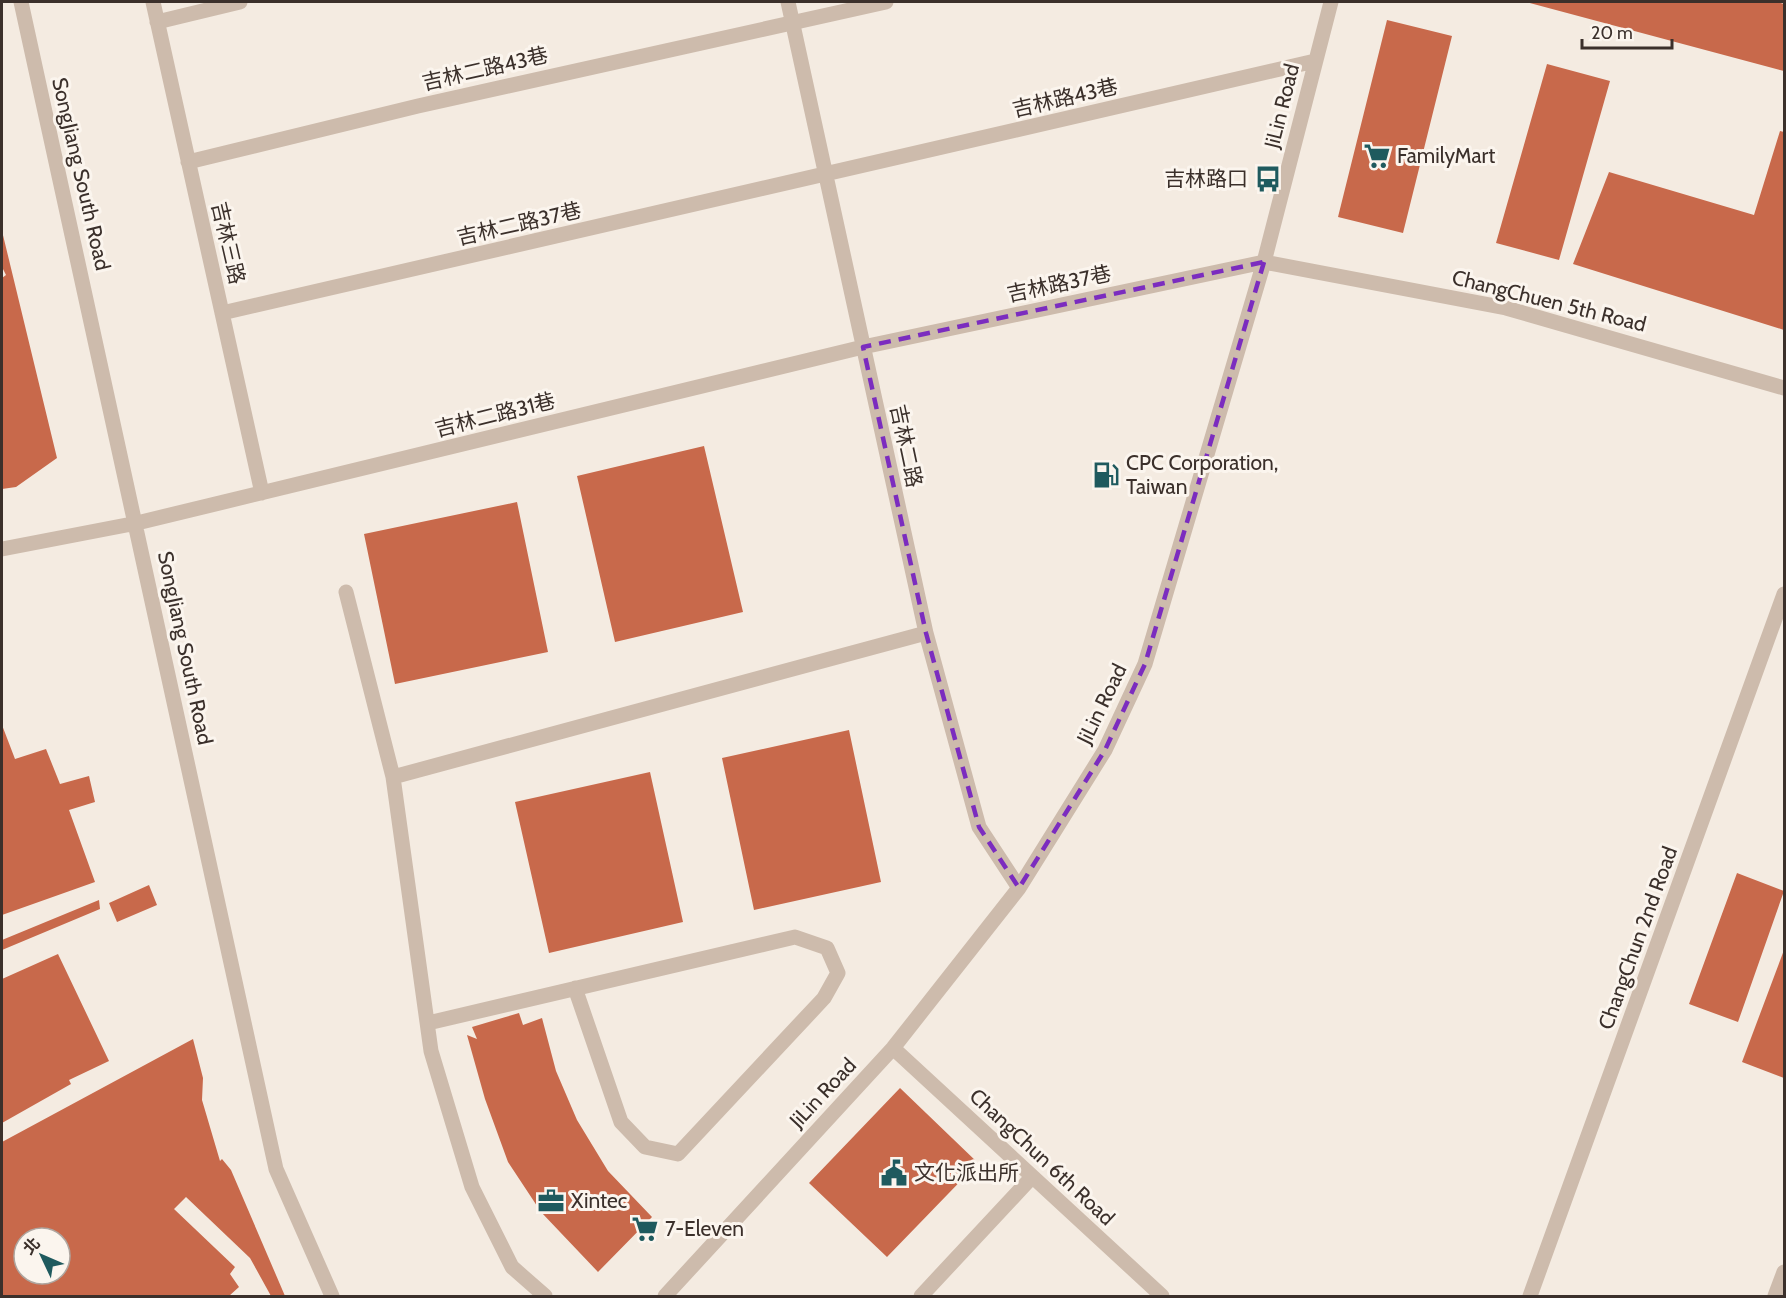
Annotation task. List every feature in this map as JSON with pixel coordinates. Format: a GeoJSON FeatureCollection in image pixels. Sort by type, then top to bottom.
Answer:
{"type":"FeatureCollection","features":[{"type":"Feature","properties":{"kind":"street","name":"SongJiang South Road"},"geometry":{"type":"LineString","coordinates":[[21,2],[137,523],[276,1169],[332,1296]]}},
{"type":"Feature","properties":{"kind":"street","name":"吉林三路"},"geometry":{"type":"LineString","coordinates":[[153,2],[262,493]]}},
{"type":"Feature","properties":{"kind":"street"},"geometry":{"type":"LineString","coordinates":[[158,22],[240,2]]}},
{"type":"Feature","properties":{"kind":"street","name":"吉林二路"},"geometry":{"type":"LineString","coordinates":[[788,2],[926,633],[979,827],[1019,888]]}},
{"type":"Feature","properties":{"kind":"street","name":"吉林二路43巷"},"geometry":{"type":"LineString","coordinates":[[188,162],[417,106],[886,2]]}},
{"type":"Feature","properties":{"kind":"street","name":"JiLin Road"},"geometry":{"type":"LineString","coordinates":[[664,1296],[893,1048],[1019,888],[1105,750],[1145,664],[1264,262],[1331,2]]}},
{"type":"Feature","properties":{"kind":"street","name":"吉林路43巷"},"geometry":{"type":"LineString","coordinates":[[826,176],[1315,61]]}},
{"type":"Feature","properties":{"kind":"street","name":"吉林二路37巷"},"geometry":{"type":"LineString","coordinates":[[222,313],[826,176]]}},
{"type":"Feature","properties":{"kind":"street","name":"吉林路37巷"},"geometry":{"type":"LineString","coordinates":[[863,346],[1264,262]]}},
{"type":"Feature","properties":{"kind":"street","name":"ChangChuen 5th Road"},"geometry":{"type":"LineString","coordinates":[[1264,262],[1506,308],[1785,388]]}},
{"type":"Feature","properties":{"kind":"street","name":"吉林二路31巷"},"geometry":{"type":"LineString","coordinates":[[2,549],[137,523],[863,346]]}},
{"type":"Feature","properties":{"kind":"street"},"geometry":{"type":"LineString","coordinates":[[346,592],[393,777],[431,1051],[472,1187],[512,1267],[545,1296]]}},
{"type":"Feature","properties":{"kind":"street","name":"ChangChun 2nd Road"},"geometry":{"type":"LineString","coordinates":[[1530,1296],[1785,594]]}},
{"type":"Feature","properties":{"kind":"street"},"geometry":{"type":"LineString","coordinates":[[393,777],[926,633]]}},
{"type":"Feature","properties":{"kind":"street"},"geometry":{"type":"LineString","coordinates":[[428,1023],[575,988],[795,937],[827,948],[838,974],[824,998],[678,1154],[645,1147],[621,1122],[575,988]]}},
{"type":"Feature","properties":{"kind":"street","name":"ChangChun 6th Road"},"geometry":{"type":"LineString","coordinates":[[893,1048],[1162,1296]]}},
{"type":"Feature","properties":{"kind":"street"},"geometry":{"type":"LineString","coordinates":[[921,1296],[1032,1177]]}},
{"type":"Feature","properties":{"kind":"street"},"geometry":{"type":"LineString","coordinates":[[1775,1296],[1785,1272]]}},
{"type":"Feature","properties":{"kind":"highlighted area"},"geometry":{"type":"Polygon","coordinates":[[[1264,262],[1145,664],[1105,750],[1019,888],[979,827],[926,633],[863,347],[1264,262]]]}},
{"type":"Feature","properties":{"kind":"building"},"geometry":{"type":"Polygon","coordinates":[[[1526,2],[1777,2],[1784,4],[1784,71],[1526,2]]]}},
{"type":"Feature","properties":{"kind":"building"},"geometry":{"type":"Polygon","coordinates":[[[1387,20],[1452,36],[1403,233],[1338,217],[1387,20]]]}},
{"type":"Feature","properties":{"kind":"building"},"geometry":{"type":"Polygon","coordinates":[[[1547,64],[1610,81],[1559,260],[1496,243],[1547,64]]]}},
{"type":"Feature","properties":{"kind":"building"},"geometry":{"type":"Polygon","coordinates":[[[1780,131],[1784,132],[1784,330],[1573,264],[1609,172],[1754,215],[1780,131]]]}},
{"type":"Feature","properties":{"kind":"building"},"geometry":{"type":"Polygon","coordinates":[[[2,231],[57,458],[16,487],[2,489],[2,278],[6,275],[2,267],[2,231]]]}},
{"type":"Feature","properties":{"kind":"building"},"geometry":{"type":"Polygon","coordinates":[[[704,446],[743,612],[615,642],[577,476],[704,446]]]}},
{"type":"Feature","properties":{"kind":"building"},"geometry":{"type":"Polygon","coordinates":[[[517,502],[548,652],[395,684],[364,534],[517,502]]]}},
{"type":"Feature","properties":{"kind":"building"},"geometry":{"type":"Polygon","coordinates":[[[2,725],[15,759],[46,749],[60,784],[89,776],[95,802],[69,810],[95,882],[2,915],[2,725]]]}},
{"type":"Feature","properties":{"kind":"building"},"geometry":{"type":"Polygon","coordinates":[[[849,730],[881,882],[754,910],[722,758],[849,730]]]}},
{"type":"Feature","properties":{"kind":"building"},"geometry":{"type":"Polygon","coordinates":[[[650,772],[683,922],[549,953],[515,802],[650,772]]]}},
{"type":"Feature","properties":{"kind":"building"},"geometry":{"type":"Polygon","coordinates":[[[1737,873],[1784,891],[1738,1022],[1689,1004],[1737,873]]]}},
{"type":"Feature","properties":{"kind":"building"},"geometry":{"type":"Polygon","coordinates":[[[149,885],[157,905],[117,922],[109,903],[149,885]]]}},
{"type":"Feature","properties":{"kind":"building"},"geometry":{"type":"Polygon","coordinates":[[[99,900],[100,909],[2,950],[2,940],[99,900]]]}},
{"type":"Feature","properties":{"kind":"building"},"geometry":{"type":"Polygon","coordinates":[[[1784,950],[1784,1078],[1742,1062],[1784,950]]]}},
{"type":"Feature","properties":{"kind":"building"},"geometry":{"type":"Polygon","coordinates":[[[58,954],[109,1061],[69,1080],[71,1084],[2,1123],[2,979],[58,954]]]}},
{"type":"Feature","properties":{"kind":"building"},"geometry":{"type":"Polygon","coordinates":[[[519,1013],[523,1025],[542,1018],[556,1071],[577,1120],[608,1171],[652,1217],[598,1272],[541,1212],[508,1162],[485,1099],[467,1035],[477,1039],[472,1027],[519,1013]]]}},
{"type":"Feature","properties":{"kind":"building"},"geometry":{"type":"Polygon","coordinates":[[[193,1039],[203,1078],[202,1100],[220,1161],[222,1159],[231,1170],[285,1296],[271,1296],[250,1258],[186,1197],[174,1209],[235,1267],[230,1274],[239,1287],[229,1296],[2,1296],[2,1142],[193,1039]]]}},
{"type":"Feature","properties":{"kind":"building","name":"文化派出所"},"geometry":{"type":"Polygon","coordinates":[[[900,1088],[978,1163],[887,1257],[809,1183],[900,1088]]]}},
{"type":"Feature","properties":{"kind":"place","name":"FamilyMart"},"geometry":{"type":"Point","coordinates":[1377,156]}},
{"type":"Feature","properties":{"kind":"place","name":"吉林路口"},"geometry":{"type":"Point","coordinates":[1268,179]}},
{"type":"Feature","properties":{"kind":"place","name":"CPC Corporation, Taiwan"},"geometry":{"type":"Point","coordinates":[1106,475]}},
{"type":"Feature","properties":{"kind":"place","name":"文化派出所"},"geometry":{"type":"Point","coordinates":[894,1173]}},
{"type":"Feature","properties":{"kind":"place","name":"Xintec"},"geometry":{"type":"Point","coordinates":[551,1201]}},
{"type":"Feature","properties":{"kind":"place","name":"7-Eleven"},"geometry":{"type":"Point","coordinates":[645,1229]}}]}
